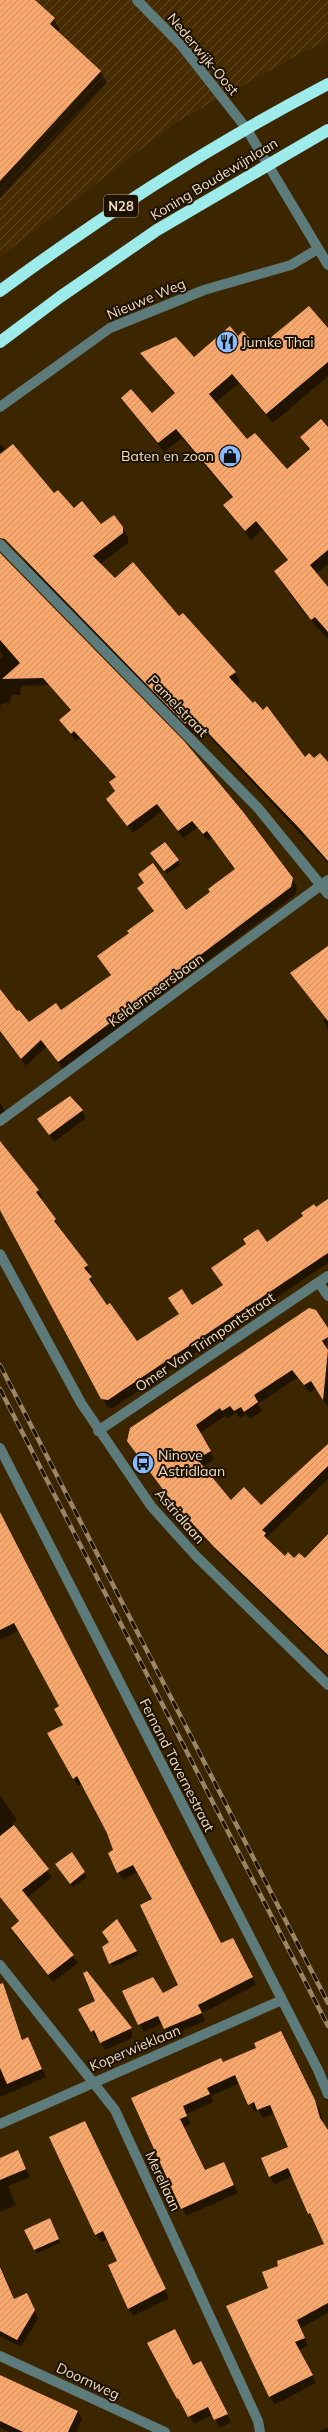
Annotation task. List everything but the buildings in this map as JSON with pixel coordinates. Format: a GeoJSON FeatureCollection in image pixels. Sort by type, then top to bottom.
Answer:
{"type":"FeatureCollection","features":[{"type":"Feature","properties":{"kind":"highway","name":"Koning Boudewijnlaan"},"geometry":{"type":"LineString","coordinates":[[0,291],[133,197],[246,128],[328,84]]}},
{"type":"Feature","properties":{"kind":"highway","name":"Koning Boudewijnlaan"},"geometry":{"type":"LineString","coordinates":[[0,342],[60,297],[157,230],[328,130]]}},
{"type":"Feature","properties":{"kind":"street","name":"Nederwijk-Oost"},"geometry":{"type":"LineString","coordinates":[[137,0],[181,45],[246,128],[328,265]]}},
{"type":"Feature","properties":{"kind":"street","name":"Nieuwe Weg"},"geometry":{"type":"LineString","coordinates":[[0,406],[110,328],[204,290],[291,265],[318,249]]}},
{"type":"Feature","properties":{"kind":"street","name":"Pamelstraat"},"geometry":{"type":"LineString","coordinates":[[0,544],[258,808],[325,883],[328,894]]}},
{"type":"Feature","properties":{"kind":"street","name":"Keldermeersbaan"},"geometry":{"type":"LineString","coordinates":[[0,1121],[325,883]]}},
{"type":"Feature","properties":{"kind":"street","name":"Astridlaan"},"geometry":{"type":"LineString","coordinates":[[0,1254],[80,1402],[151,1506],[171,1530],[328,1685]]}},
{"type":"Feature","properties":{"kind":"street","name":"Omer Van Trimpontstraat"},"geometry":{"type":"LineString","coordinates":[[98,1430],[328,1276]]}},
{"type":"Feature","properties":{"kind":"street"},"geometry":{"type":"LineString","coordinates":[[319,1283],[328,1296]]}},
{"type":"Feature","properties":{"kind":"street","name":"Fernand Tavernestraat"},"geometry":{"type":"LineString","coordinates":[[0,1448],[318,2070],[328,2094]]}},
{"type":"Feature","properties":{"kind":"street","name":"Merellaan"},"geometry":{"type":"LineString","coordinates":[[0,1965],[117,2114],[258,2421],[260,2432]]}},
{"type":"Feature","properties":{"kind":"street","name":"Koperwieklaan"},"geometry":{"type":"LineString","coordinates":[[0,2124],[92,2082],[282,2000]]}},
{"type":"Feature","properties":{"kind":"street","name":"Doornweg"},"geometry":{"type":"LineString","coordinates":[[0,2356],[165,2432]]}},
{"type":"Feature","properties":{"kind":"shaded area"},"geometry":{"type":"Polygon","coordinates":[[[0,0],[328,0],[328,41],[303,52],[177,122],[0,257],[0,0]]]}},
{"type":"Feature","properties":{"kind":"railway"},"geometry":{"type":"LineString","coordinates":[[0,1365],[328,2003]]}},
{"type":"Feature","properties":{"kind":"railway"},"geometry":{"type":"LineString","coordinates":[[0,1389],[328,2026]]}},
{"type":"Feature","properties":{"kind":"place","name":"Jumke Thai"},"geometry":{"type":"Point","coordinates":[227,342]}},
{"type":"Feature","properties":{"kind":"place","name":"Baten en zoon"},"geometry":{"type":"Point","coordinates":[230,456]}},
{"type":"Feature","properties":{"kind":"place","name":"Ninove Astridlaan"},"geometry":{"type":"Point","coordinates":[143,1463]}}]}
